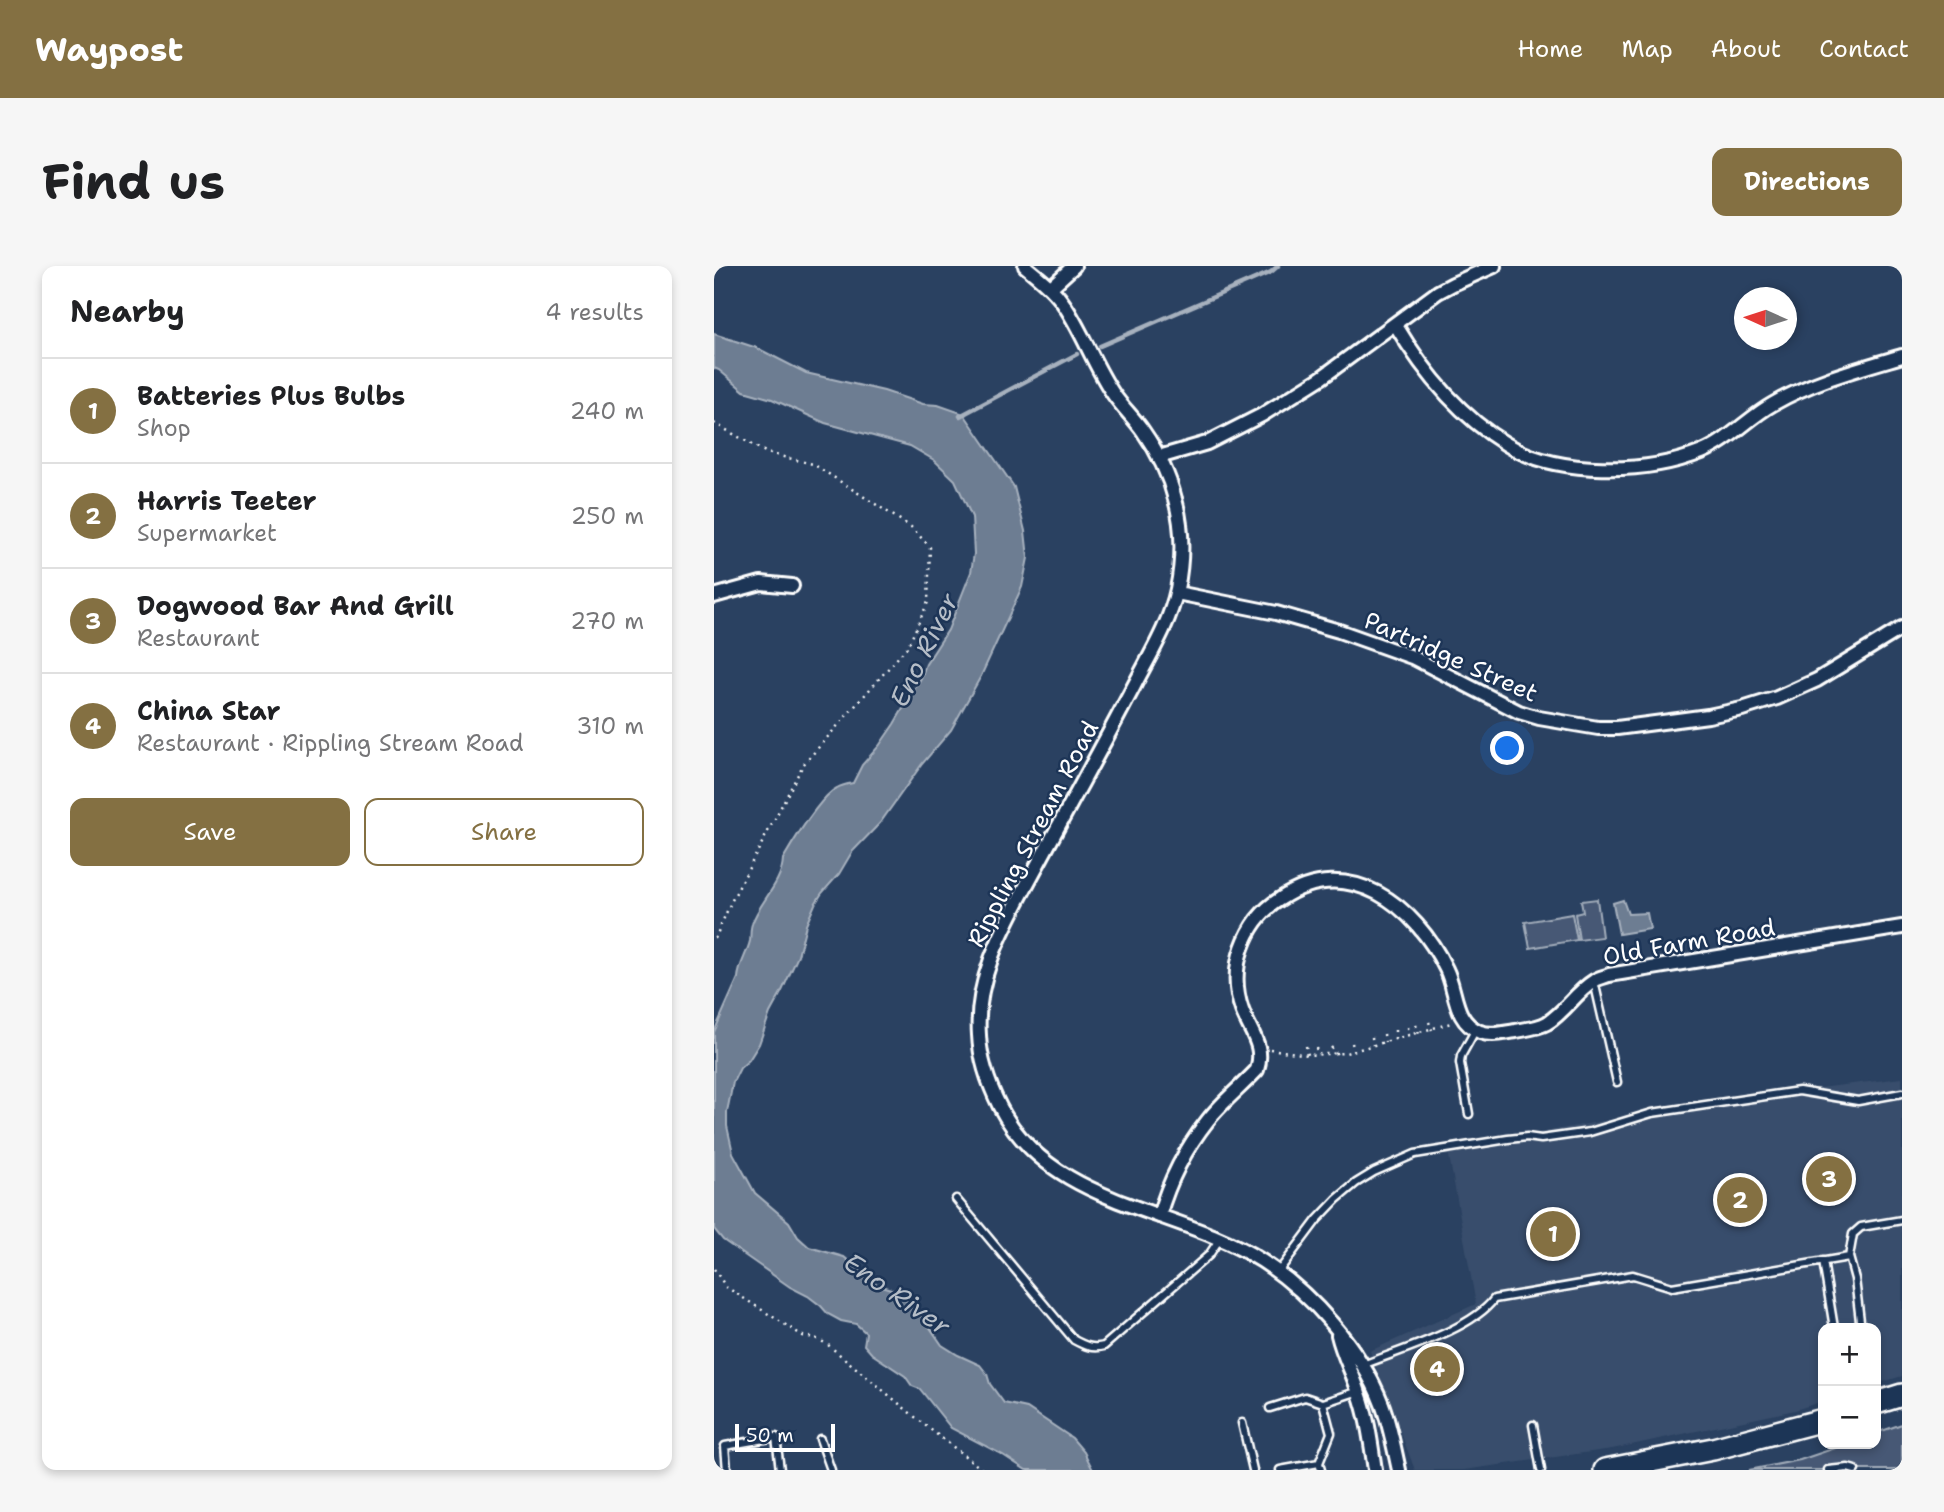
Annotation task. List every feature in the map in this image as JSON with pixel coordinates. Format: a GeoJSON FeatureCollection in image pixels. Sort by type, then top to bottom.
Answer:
{"type":"FeatureCollection","features":[{"type":"Feature","properties":{"kind":"highway"},"geometry":{"type":"LineString","coordinates":[[1881,1402],[1902,1395]]}},
{"type":"Feature","properties":{"kind":"highway"},"geometry":{"type":"LineString","coordinates":[[1605,1470],[1713,1450],[1818,1421]]}},
{"type":"Feature","properties":{"kind":"street","name":"Rippling Stream Road"},"geometry":{"type":"LineString","coordinates":[[1025,266],[1050,288],[1068,311],[1115,396],[1141,428],[1159,457],[1175,495],[1181,553],[1177,593],[1159,637],[990,959],[984,979],[979,1017],[981,1051],[989,1083],[1005,1116],[1029,1147],[1040,1159],[1068,1179],[1257,1258],[1308,1298],[1363,1364],[1383,1406],[1399,1470]]}},
{"type":"Feature","properties":{"kind":"street"},"geometry":{"type":"LineString","coordinates":[[1050,288],[1074,266]]}},
{"type":"Feature","properties":{"kind":"street"},"geometry":{"type":"LineString","coordinates":[[1159,457],[1207,443],[1262,415],[1321,378],[1438,292],[1494,266]]}},
{"type":"Feature","properties":{"kind":"street"},"geometry":{"type":"LineString","coordinates":[[1395,324],[1428,374],[1449,398],[1492,435],[1508,446],[1530,455],[1600,469],[1643,467],[1698,454],[1723,440],[1775,403],[1821,382],[1902,356]]}},
{"type":"Feature","properties":{"kind":"street"},"geometry":{"type":"LineString","coordinates":[[714,596],[761,583],[792,586]]}},
{"type":"Feature","properties":{"kind":"street","name":"Partridge Street"},"geometry":{"type":"LineString","coordinates":[[1177,593],[1276,613],[1352,636],[1412,657],[1519,712],[1598,728],[1708,716],[1777,698],[1817,680],[1902,628]]}},
{"type":"Feature","properties":{"kind":"street"},"geometry":{"type":"LineString","coordinates":[[1158,1216],[1182,1158],[1209,1119],[1257,1070],[1260,1049],[1237,992],[1237,964],[1250,931],[1268,908],[1281,898],[1310,885],[1340,883],[1373,890],[1399,906],[1433,944],[1448,972],[1462,1018],[1476,1029]]}},
{"type":"Feature","properties":{"kind":"street","name":"Old Farm Road"},"geometry":{"type":"LineString","coordinates":[[1476,1029],[1499,1034],[1544,1025],[1560,1014],[1594,981],[1609,975],[1902,927]]}},
{"type":"Feature","properties":{"kind":"street","name":"Rippling Stream Road"},"geometry":{"type":"LineString","coordinates":[[1337,1332],[1343,1356],[1366,1412],[1375,1470]]}},
{"type":"Feature","properties":{"kind":"lane"},"geometry":{"type":"LineString","coordinates":[[1594,981],[1616,1082]]}},
{"type":"Feature","properties":{"kind":"lane"},"geometry":{"type":"LineString","coordinates":[[1469,1114],[1460,1063],[1461,1055],[1476,1029]]}},
{"type":"Feature","properties":{"kind":"lane"},"geometry":{"type":"LineString","coordinates":[[1278,1272],[1317,1220],[1337,1199],[1374,1172],[1415,1154],[1527,1137],[1541,1139],[1590,1132],[1652,1113],[1798,1091],[1858,1101],[1902,1093]]}},
{"type":"Feature","properties":{"kind":"lane"},"geometry":{"type":"LineString","coordinates":[[956,1199],[1074,1340],[1086,1347],[1104,1346],[1209,1255],[1219,1240]]}},
{"type":"Feature","properties":{"kind":"lane"},"geometry":{"type":"LineString","coordinates":[[1860,1321],[1855,1279],[1849,1257],[1853,1234],[1861,1227],[1902,1220]]}},
{"type":"Feature","properties":{"kind":"lane"},"geometry":{"type":"LineString","coordinates":[[1349,1370],[1457,1328],[1487,1309],[1494,1298],[1633,1275],[1672,1287],[1849,1257]]}},
{"type":"Feature","properties":{"kind":"lane"},"geometry":{"type":"LineString","coordinates":[[1823,1261],[1832,1323]]}},
{"type":"Feature","properties":{"kind":"lane"},"geometry":{"type":"LineString","coordinates":[[1270,1408],[1305,1397],[1323,1403],[1359,1391]]}},
{"type":"Feature","properties":{"kind":"lane"},"geometry":{"type":"LineString","coordinates":[[1280,1470],[1320,1466],[1331,1433],[1323,1403]]}},
{"type":"Feature","properties":{"kind":"lane"},"geometry":{"type":"LineString","coordinates":[[1242,1423],[1253,1470]]}},
{"type":"Feature","properties":{"kind":"lane"},"geometry":{"type":"LineString","coordinates":[[1532,1425],[1541,1470]]}},
{"type":"Feature","properties":{"kind":"lane"},"geometry":{"type":"LineString","coordinates":[[727,1470],[725,1446],[776,1437],[780,1470]]}},
{"type":"Feature","properties":{"kind":"lane"},"geometry":{"type":"LineString","coordinates":[[820,1440],[831,1470]]}},
{"type":"Feature","properties":{"kind":"lane"},"geometry":{"type":"LineString","coordinates":[[1829,1470],[1855,1470]]}},
{"type":"Feature","properties":{"kind":"path"},"geometry":{"type":"LineString","coordinates":[[714,423],[767,453],[813,464],[911,527],[930,547],[928,601],[908,646],[803,765],[731,902],[714,941]]}},
{"type":"Feature","properties":{"kind":"path"},"geometry":{"type":"LineString","coordinates":[[1260,1049],[1308,1055],[1337,1054],[1419,1034],[1462,1018]]}},
{"type":"Feature","properties":{"kind":"path"},"geometry":{"type":"LineString","coordinates":[[1429,1022],[1432,1030]]}},
{"type":"Feature","properties":{"kind":"path"},"geometry":{"type":"LineString","coordinates":[[1416,1025],[1419,1034]]}},
{"type":"Feature","properties":{"kind":"path"},"geometry":{"type":"LineString","coordinates":[[1408,1027],[1409,1036]]}},
{"type":"Feature","properties":{"kind":"path"},"geometry":{"type":"LineString","coordinates":[[1395,1030],[1395,1039]]}},
{"type":"Feature","properties":{"kind":"path"},"geometry":{"type":"LineString","coordinates":[[1384,1034],[1385,1042]]}},
{"type":"Feature","properties":{"kind":"path"},"geometry":{"type":"LineString","coordinates":[[1371,1037],[1373,1045]]}},
{"type":"Feature","properties":{"kind":"path"},"geometry":{"type":"LineString","coordinates":[[1352,1044],[1354,1050]]}},
{"type":"Feature","properties":{"kind":"path"},"geometry":{"type":"LineString","coordinates":[[1306,1046],[1308,1055]]}},
{"type":"Feature","properties":{"kind":"path"},"geometry":{"type":"LineString","coordinates":[[1331,1047],[1337,1054]]}},
{"type":"Feature","properties":{"kind":"path"},"geometry":{"type":"LineString","coordinates":[[1316,1048],[1318,1055]]}},
{"type":"Feature","properties":{"kind":"path"},"geometry":{"type":"LineString","coordinates":[[714,1269],[726,1287],[803,1336],[815,1338],[827,1345],[983,1470]]}},
{"type":"Feature","properties":{"kind":"shaded area"},"geometry":{"type":"Polygon","coordinates":[[[1597,899],[1602,937],[1579,940],[1575,914],[1583,912],[1581,901],[1597,899]]]}},
{"type":"Feature","properties":{"kind":"shaded area"},"geometry":{"type":"Polygon","coordinates":[[[1572,914],[1577,940],[1530,948],[1525,922],[1572,914]]]}},
{"type":"Feature","properties":{"kind":"shaded area"},"geometry":{"type":"Polygon","coordinates":[[[1902,1078],[1902,1376],[1881,1382],[1881,1323],[1818,1323],[1818,1403],[1795,1410],[1612,1449],[1464,1470],[1415,1470],[1370,1351],[1476,1304],[1448,1150],[1603,1121],[1803,1090],[1902,1078]]]}},
{"type":"Feature","properties":{"kind":"shaded area"},"geometry":{"type":"Polygon","coordinates":[[[1902,1424],[1902,1470],[1749,1470],[1800,1460],[1832,1449],[1881,1449],[1881,1431],[1902,1424]]]}},
{"type":"Feature","properties":{"kind":"water","name":"Eno River"},"geometry":{"type":"Polygon","coordinates":[[[714,334],[757,348],[806,373],[884,391],[923,404],[938,405],[964,414],[1014,487],[1025,531],[1028,558],[1022,587],[981,676],[951,730],[922,764],[880,823],[852,852],[839,874],[815,904],[798,956],[770,1013],[759,1044],[740,1068],[733,1082],[727,1126],[733,1153],[755,1193],[789,1222],[798,1237],[809,1247],[844,1257],[878,1285],[891,1289],[904,1298],[924,1319],[942,1345],[980,1365],[1004,1403],[1027,1408],[1072,1438],[1084,1452],[1093,1470],[1026,1470],[951,1428],[920,1389],[912,1386],[905,1376],[872,1354],[864,1345],[866,1333],[856,1324],[841,1321],[828,1314],[808,1296],[790,1287],[723,1240],[714,1229],[714,1032],[738,978],[755,916],[779,877],[783,859],[808,820],[830,793],[853,783],[862,765],[894,724],[921,678],[926,664],[948,630],[971,572],[974,554],[972,517],[955,480],[934,460],[910,446],[825,423],[772,399],[744,391],[714,368],[714,334]]]}},
{"type":"Feature","properties":{"kind":"water"},"geometry":{"type":"Polygon","coordinates":[[[1623,900],[1628,914],[1647,913],[1650,929],[1619,934],[1613,903],[1623,900]]]}},
{"type":"Feature","properties":{"kind":"waterway"},"geometry":{"type":"LineString","coordinates":[[1100,346],[1271,272],[1278,266]]}},
{"type":"Feature","properties":{"kind":"waterway"},"geometry":{"type":"LineString","coordinates":[[960,416],[1077,354]]}},
{"type":"Feature","properties":{"kind":"place","name":"Dogwood Bar And Grill"},"geometry":{"type":"Point","coordinates":[1829,1179]}},
{"type":"Feature","properties":{"kind":"place","name":"Harris Teeter"},"geometry":{"type":"Point","coordinates":[1740,1200]}},
{"type":"Feature","properties":{"kind":"place","name":"Batteries Plus Bulbs"},"geometry":{"type":"Point","coordinates":[1553,1234]}},
{"type":"Feature","properties":{"kind":"place","name":"China Star"},"geometry":{"type":"Point","coordinates":[1437,1369]}}]}
